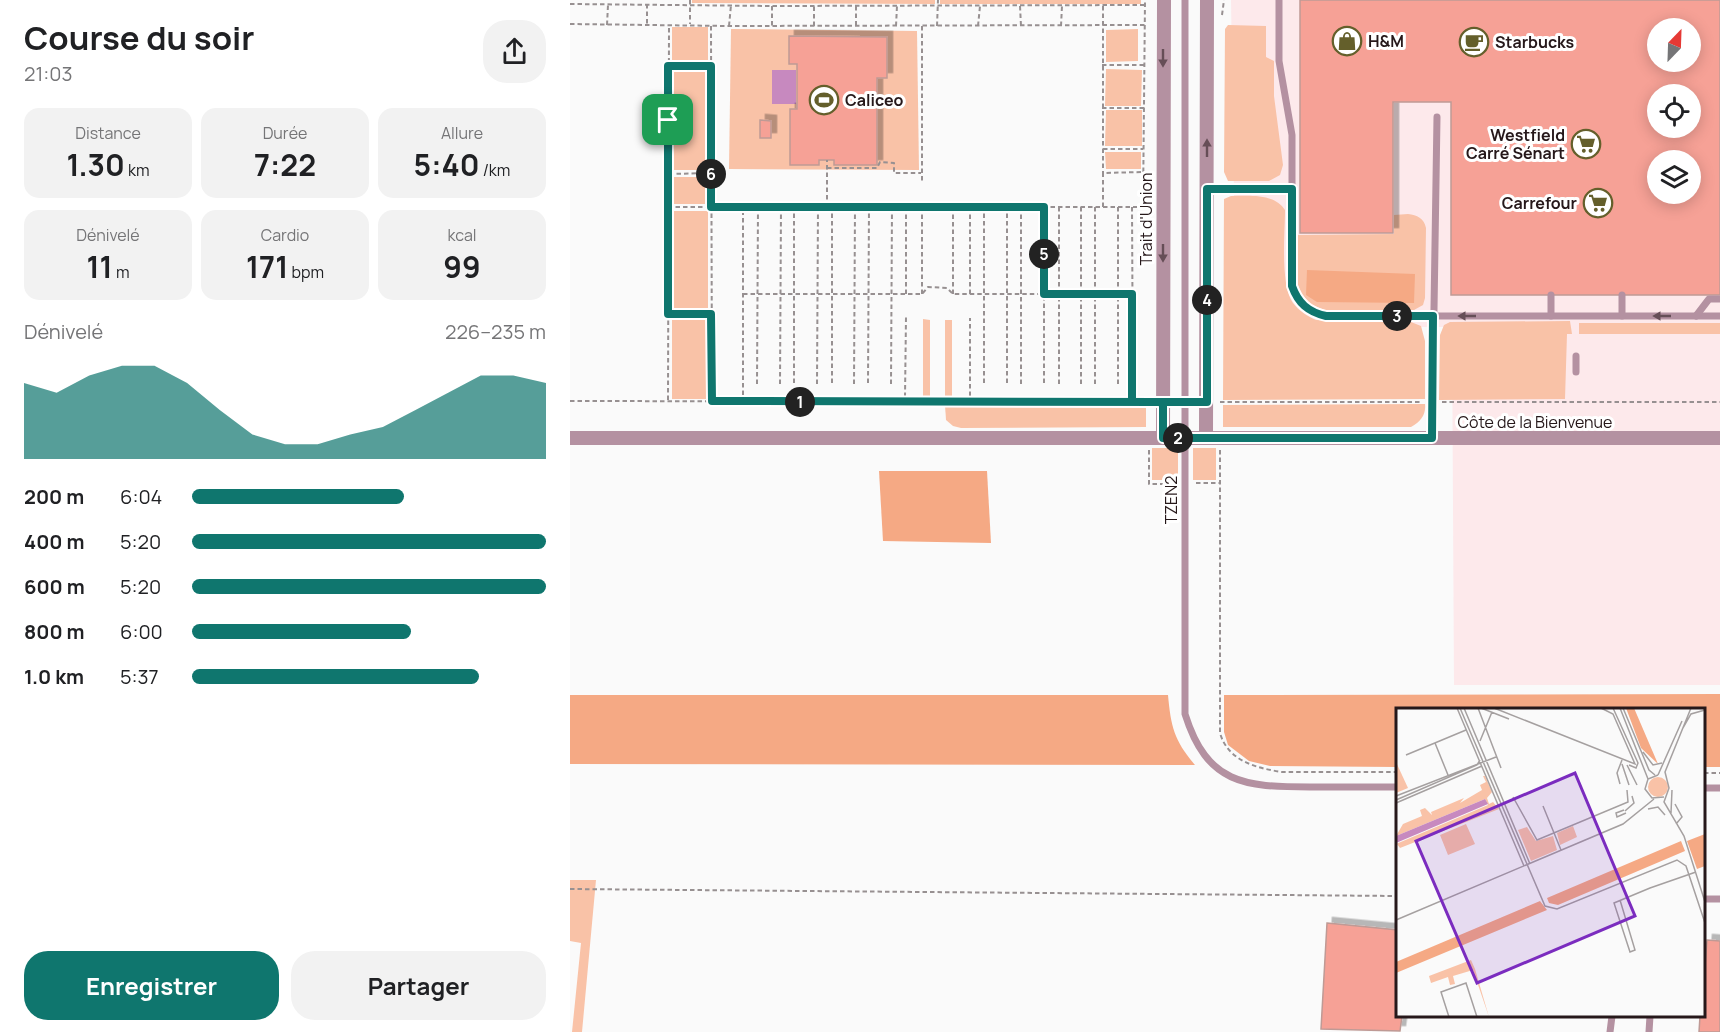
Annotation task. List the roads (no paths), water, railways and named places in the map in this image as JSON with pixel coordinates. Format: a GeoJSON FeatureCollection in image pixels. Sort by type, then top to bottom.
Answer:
{"type":"FeatureCollection","features":[{"type":"Feature","properties":{"kind":"street","name":"Trait d'Union"},"geometry":{"type":"LineString","coordinates":[[1163,438],[1164,0]]}},
{"type":"Feature","properties":{"kind":"street"},"geometry":{"type":"LineString","coordinates":[[1206,437],[1214,402],[1207,189],[1207,0]]}},
{"type":"Feature","properties":{"kind":"street","name":"Côte de la Bienvenue"},"geometry":{"type":"LineString","coordinates":[[570,438],[1720,438]]}},
{"type":"Feature","properties":{"kind":"lane","name":"TZEN2"},"geometry":{"type":"LineString","coordinates":[[1185,0],[1185,714],[1192,737],[1203,754],[1218,770],[1239,782],[1259,786],[1396,788]]}},
{"type":"Feature","properties":{"kind":"lane"},"geometry":{"type":"LineString","coordinates":[[1279,0],[1279,61],[1292,135],[1292,286],[1296,298],[1305,307],[1326,316],[1720,316]]}},
{"type":"Feature","properties":{"kind":"lane"},"geometry":{"type":"LineString","coordinates":[[1432,438],[1437,117]]}},
{"type":"Feature","properties":{"kind":"lane"},"geometry":{"type":"LineString","coordinates":[[1207,189],[1292,189]]}},
{"type":"Feature","properties":{"kind":"lane"},"geometry":{"type":"LineString","coordinates":[[1551,295],[1551,316]]}},
{"type":"Feature","properties":{"kind":"lane"},"geometry":{"type":"LineString","coordinates":[[1622,296],[1622,316]]}},
{"type":"Feature","properties":{"kind":"lane"},"geometry":{"type":"LineString","coordinates":[[1696,316],[1709,299],[1720,299]]}},
{"type":"Feature","properties":{"kind":"lane"},"geometry":{"type":"LineString","coordinates":[[1576,356],[1576,372]]}},
{"type":"Feature","properties":{"kind":"lane"},"geometry":{"type":"LineString","coordinates":[[1610,1032],[1612,1017]]}},
{"type":"Feature","properties":{"kind":"lane"},"geometry":{"type":"LineString","coordinates":[[1649,1032],[1650,1017]]}},
{"type":"Feature","properties":{"kind":"place","name":"H&M"},"geometry":{"type":"Point","coordinates":[1347,41]}},
{"type":"Feature","properties":{"kind":"place","name":"Starbucks"},"geometry":{"type":"Point","coordinates":[1474,42]}},
{"type":"Feature","properties":{"kind":"place","name":"Caliceo"},"geometry":{"type":"Point","coordinates":[824,100]}},
{"type":"Feature","properties":{"kind":"place","name":"Westfield Carré Sénart"},"geometry":{"type":"Point","coordinates":[1586,144]}},
{"type":"Feature","properties":{"kind":"place","name":"Carrefour"},"geometry":{"type":"Point","coordinates":[1598,203]}}]}
